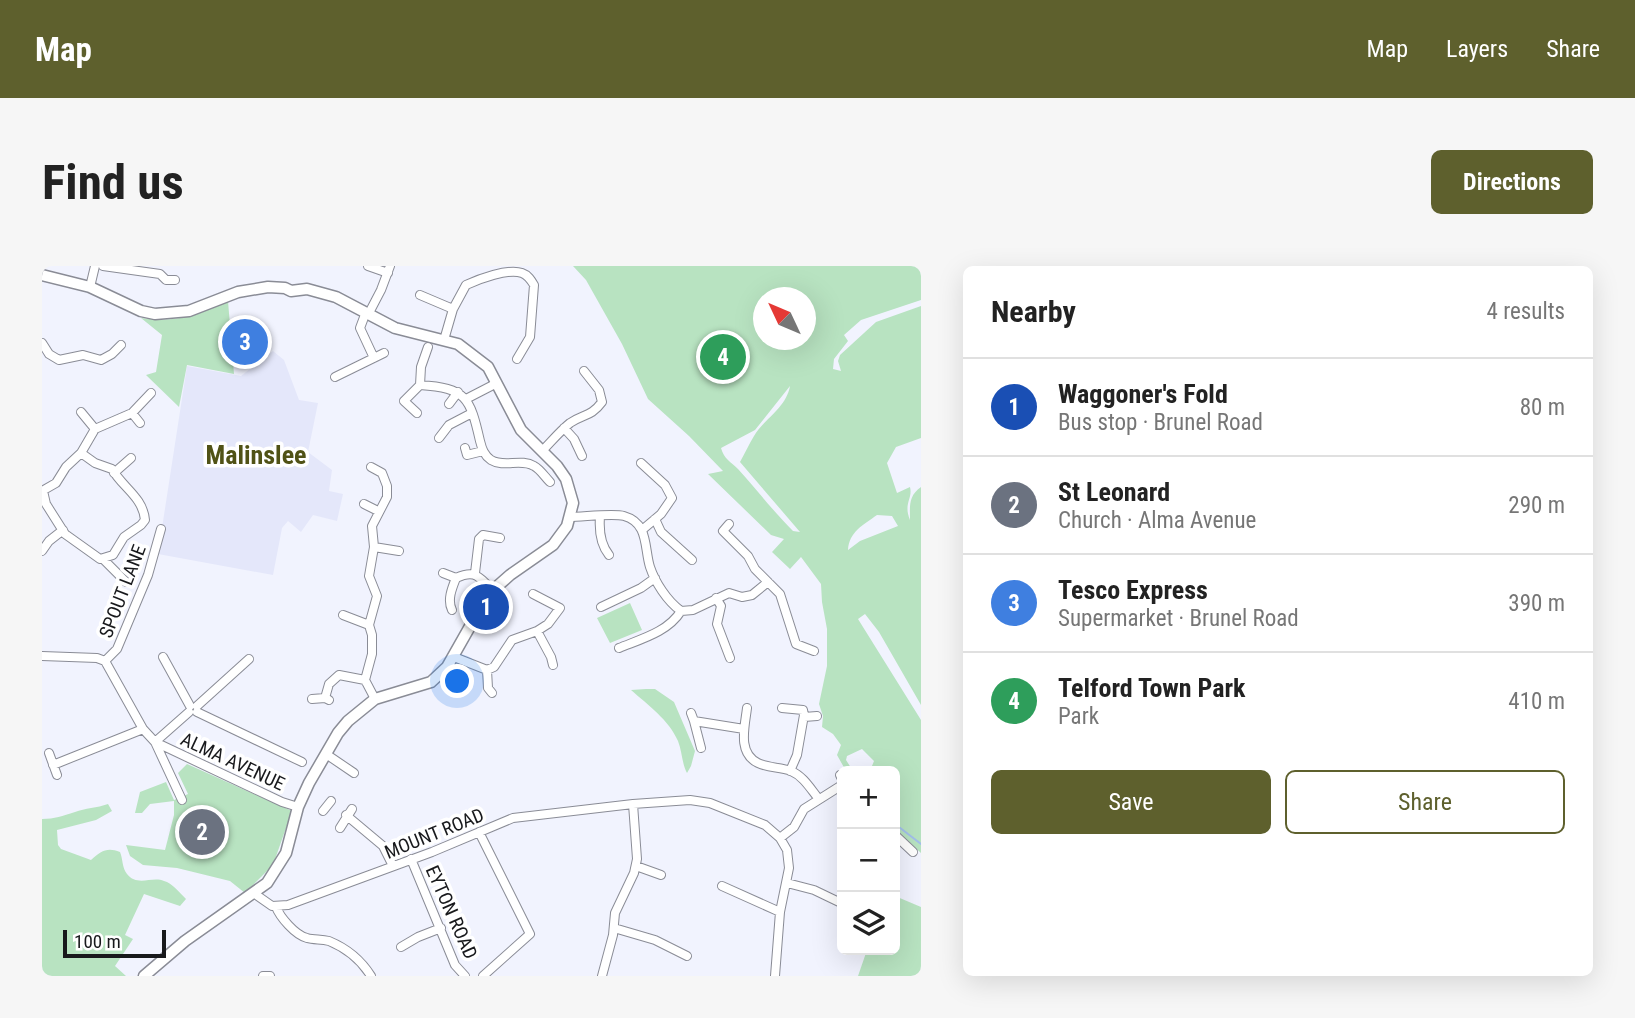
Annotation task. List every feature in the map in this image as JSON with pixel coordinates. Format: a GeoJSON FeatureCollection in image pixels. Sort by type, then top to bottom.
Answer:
{"type":"FeatureCollection","features":[{"type":"Feature","properties":{"kind":"street"},"geometry":{"type":"LineString","coordinates":[[90,287],[95,266]]}},
{"type":"Feature","properties":{"kind":"street"},"geometry":{"type":"LineString","coordinates":[[103,266],[160,274],[166,279],[175,280]]}},
{"type":"Feature","properties":{"kind":"street"},"geometry":{"type":"LineString","coordinates":[[368,266],[389,270],[360,328],[374,358]]}},
{"type":"Feature","properties":{"kind":"street"},"geometry":{"type":"LineString","coordinates":[[444,340],[453,309],[466,285],[490,275],[520,272],[529,277],[534,285],[530,337],[517,359]]}},
{"type":"Feature","properties":{"kind":"street"},"geometry":{"type":"LineString","coordinates":[[42,275],[90,287],[141,311],[155,314],[189,311],[238,292],[275,286],[290,291],[300,288],[336,297],[404,331],[458,344],[488,367],[521,430],[557,466],[566,479],[573,503],[567,526],[553,545],[494,590],[481,607],[454,657],[431,682],[375,699],[348,721],[326,754],[298,807],[286,853],[267,883],[185,941],[144,976]]}},
{"type":"Feature","properties":{"kind":"street"},"geometry":{"type":"LineString","coordinates":[[420,295],[453,309]]}},
{"type":"Feature","properties":{"kind":"street"},"geometry":{"type":"LineString","coordinates":[[42,343],[49,354],[59,360],[83,355],[101,360],[121,345]]}},
{"type":"Feature","properties":{"kind":"street"},"geometry":{"type":"LineString","coordinates":[[417,413],[404,401],[419,385],[428,347]]}},
{"type":"Feature","properties":{"kind":"street"},"geometry":{"type":"LineString","coordinates":[[335,377],[384,353]]}},
{"type":"Feature","properties":{"kind":"street"},"geometry":{"type":"LineString","coordinates":[[42,361],[49,354]]}},
{"type":"Feature","properties":{"kind":"street"},"geometry":{"type":"LineString","coordinates":[[542,451],[564,428],[596,411],[602,402],[598,390],[584,371]]}},
{"type":"Feature","properties":{"kind":"street"},"geometry":{"type":"LineString","coordinates":[[466,399],[497,383]]}},
{"type":"Feature","properties":{"kind":"street"},"geometry":{"type":"LineString","coordinates":[[419,385],[438,386],[458,392],[466,399],[483,451],[490,459],[500,463],[519,462],[534,466],[550,482]]}},
{"type":"Feature","properties":{"kind":"street"},"geometry":{"type":"LineString","coordinates":[[449,404],[458,392]]}},
{"type":"Feature","properties":{"kind":"street"},"geometry":{"type":"LineString","coordinates":[[126,582],[104,560],[72,540],[46,504],[42,491],[56,483],[66,467],[81,453],[95,429],[132,413],[151,393]]}},
{"type":"Feature","properties":{"kind":"street"},"geometry":{"type":"LineString","coordinates":[[81,412],[95,429]]}},
{"type":"Feature","properties":{"kind":"street"},"geometry":{"type":"LineString","coordinates":[[132,413],[140,423]]}},
{"type":"Feature","properties":{"kind":"street"},"geometry":{"type":"LineString","coordinates":[[439,438],[449,425],[472,413]]}},
{"type":"Feature","properties":{"kind":"street"},"geometry":{"type":"LineString","coordinates":[[564,428],[574,439],[582,456]]}},
{"type":"Feature","properties":{"kind":"street"},"geometry":{"type":"LineString","coordinates":[[465,448],[467,455],[483,451]]}},
{"type":"Feature","properties":{"kind":"street"},"geometry":{"type":"LineString","coordinates":[[81,453],[109,468],[117,480],[135,496],[143,510],[145,520],[124,537],[113,555],[104,560]]}},
{"type":"Feature","properties":{"kind":"street"},"geometry":{"type":"LineString","coordinates":[[114,473],[131,458]]}},
{"type":"Feature","properties":{"kind":"street"},"geometry":{"type":"LineString","coordinates":[[642,463],[665,485],[672,498],[670,504],[642,530]]}},
{"type":"Feature","properties":{"kind":"street"},"geometry":{"type":"LineString","coordinates":[[371,467],[383,473],[387,482],[387,497],[373,526],[374,547],[369,576],[377,597],[369,625],[372,654],[365,680],[375,699]]}},
{"type":"Feature","properties":{"kind":"street"},"geometry":{"type":"LineString","coordinates":[[364,505],[378,511]]}},
{"type":"Feature","properties":{"kind":"street"},"geometry":{"type":"LineString","coordinates":[[569,517],[624,516],[642,530],[646,539],[649,565],[655,578],[675,607],[681,611],[693,610],[729,593],[742,597],[752,595],[768,582]]}},
{"type":"Feature","properties":{"kind":"street"},"geometry":{"type":"LineString","coordinates":[[600,517],[599,530],[604,549],[609,555]]}},
{"type":"Feature","properties":{"kind":"street"},"geometry":{"type":"LineString","coordinates":[[655,519],[661,532],[692,560]]}},
{"type":"Feature","properties":{"kind":"street"},"geometry":{"type":"LineString","coordinates":[[729,524],[723,531],[780,594],[796,644],[814,651]]}},
{"type":"Feature","properties":{"kind":"street","name":"SPOUT LANE"},"geometry":{"type":"LineString","coordinates":[[105,661],[117,649],[148,575],[161,529]]}},
{"type":"Feature","properties":{"kind":"street"},"geometry":{"type":"LineString","coordinates":[[42,551],[49,541],[63,530]]}},
{"type":"Feature","properties":{"kind":"street"},"geometry":{"type":"LineString","coordinates":[[475,573],[479,539],[483,535],[500,538]]}},
{"type":"Feature","properties":{"kind":"street"},"geometry":{"type":"LineString","coordinates":[[374,547],[399,551]]}},
{"type":"Feature","properties":{"kind":"street"},"geometry":{"type":"LineString","coordinates":[[443,573],[456,578],[475,573],[494,590]]}},
{"type":"Feature","properties":{"kind":"street"},"geometry":{"type":"LineString","coordinates":[[452,610],[451,590],[456,578]]}},
{"type":"Feature","properties":{"kind":"street"},"geometry":{"type":"LineString","coordinates":[[601,607],[641,588],[655,578]]}},
{"type":"Feature","properties":{"kind":"street"},"geometry":{"type":"LineString","coordinates":[[454,657],[486,670],[494,667],[512,640],[548,624],[560,608],[533,594]]}},
{"type":"Feature","properties":{"kind":"street"},"geometry":{"type":"LineString","coordinates":[[716,598],[721,606],[717,624],[730,658]]}},
{"type":"Feature","properties":{"kind":"street"},"geometry":{"type":"LineString","coordinates":[[619,648],[665,628],[681,611]]}},
{"type":"Feature","properties":{"kind":"street"},"geometry":{"type":"LineString","coordinates":[[344,615],[369,625]]}},
{"type":"Feature","properties":{"kind":"street"},"geometry":{"type":"LineString","coordinates":[[537,631],[553,665]]}},
{"type":"Feature","properties":{"kind":"street"},"geometry":{"type":"LineString","coordinates":[[42,656],[97,658],[105,661]]}},
{"type":"Feature","properties":{"kind":"street"},"geometry":{"type":"LineString","coordinates":[[163,657],[193,709],[302,762]]}},
{"type":"Feature","properties":{"kind":"street"},"geometry":{"type":"LineString","coordinates":[[155,742],[249,659]]}},
{"type":"Feature","properties":{"kind":"street","name":"ALMA AVENUE"},"geometry":{"type":"LineString","coordinates":[[105,661],[143,729],[155,742],[182,800]]}},
{"type":"Feature","properties":{"kind":"street"},"geometry":{"type":"LineString","coordinates":[[486,670],[488,688],[492,693]]}},
{"type":"Feature","properties":{"kind":"street"},"geometry":{"type":"LineString","coordinates":[[312,699],[328,699],[328,684],[340,675],[365,680]]}},
{"type":"Feature","properties":{"kind":"street"},"geometry":{"type":"LineString","coordinates":[[747,708],[745,750],[750,758],[758,764],[790,771],[806,781],[818,798]]}},
{"type":"Feature","properties":{"kind":"street"},"geometry":{"type":"LineString","coordinates":[[782,708],[803,710],[804,717],[797,755],[790,771]]}},
{"type":"Feature","properties":{"kind":"street"},"geometry":{"type":"LineString","coordinates":[[804,717],[817,716]]}},
{"type":"Feature","properties":{"kind":"street"},"geometry":{"type":"LineString","coordinates":[[701,748],[693,717],[744,729]]}},
{"type":"Feature","properties":{"kind":"street"},"geometry":{"type":"LineString","coordinates":[[53,765],[143,729]]}},
{"type":"Feature","properties":{"kind":"street","name":"ALMA AVENUE"},"geometry":{"type":"LineString","coordinates":[[155,742],[298,807]]}},
{"type":"Feature","properties":{"kind":"street"},"geometry":{"type":"LineString","coordinates":[[49,752],[57,775]]}},
{"type":"Feature","properties":{"kind":"street"},"geometry":{"type":"LineString","coordinates":[[326,754],[354,773]]}},
{"type":"Feature","properties":{"kind":"street"},"geometry":{"type":"LineString","coordinates":[[775,976],[780,912],[787,883],[789,855],[780,838],[794,827],[804,809],[837,788]]}},
{"type":"Feature","properties":{"kind":"street","name":"MOUNT ROAD"},"geometry":{"type":"LineString","coordinates":[[276,907],[393,866],[513,818],[690,800],[710,803],[765,825],[780,838]]}},
{"type":"Feature","properties":{"kind":"street"},"geometry":{"type":"LineString","coordinates":[[323,811],[331,801]]}},
{"type":"Feature","properties":{"kind":"street"},"geometry":{"type":"LineString","coordinates":[[602,976],[615,913],[636,866],[632,804]]}},
{"type":"Feature","properties":{"kind":"street"},"geometry":{"type":"LineString","coordinates":[[340,828],[349,812],[383,846],[393,866]]}},
{"type":"Feature","properties":{"kind":"street"},"geometry":{"type":"LineString","coordinates":[[479,832],[530,934],[481,976]]}},
{"type":"Feature","properties":{"kind":"street"},"geometry":{"type":"LineString","coordinates":[[900,844],[913,852]]}},
{"type":"Feature","properties":{"kind":"street","name":"EYTON ROAD"},"geometry":{"type":"LineString","coordinates":[[411,859],[455,965],[468,976],[481,976]]}},
{"type":"Feature","properties":{"kind":"street"},"geometry":{"type":"LineString","coordinates":[[636,866],[661,875]]}},
{"type":"Feature","properties":{"kind":"street"},"geometry":{"type":"LineString","coordinates":[[787,883],[814,890],[835,900],[837,888]]}},
{"type":"Feature","properties":{"kind":"street"},"geometry":{"type":"LineString","coordinates":[[722,886],[780,912]]}},
{"type":"Feature","properties":{"kind":"street"},"geometry":{"type":"LineString","coordinates":[[255,894],[276,907],[281,917],[302,936],[328,941],[338,946],[358,959],[371,976]]}},
{"type":"Feature","properties":{"kind":"street"},"geometry":{"type":"LineString","coordinates":[[401,947],[440,928]]}},
{"type":"Feature","properties":{"kind":"street"},"geometry":{"type":"LineString","coordinates":[[614,928],[648,937],[687,956]]}},
{"type":"Feature","properties":{"kind":"street"},"geometry":{"type":"LineString","coordinates":[[263,976],[270,976]]}},
{"type":"Feature","properties":{"kind":"shaded area"},"geometry":{"type":"Polygon","coordinates":[[[273,351],[284,360],[299,400],[318,403],[308,452],[332,470],[329,491],[343,494],[337,521],[313,515],[301,532],[288,521],[282,528],[273,575],[158,554],[187,366],[241,376],[273,351]]]}},
{"type":"Feature","properties":{"kind":"green space"},"geometry":{"type":"Polygon","coordinates":[[[573,266],[921,266],[921,300],[861,320],[844,335],[848,341],[834,359],[833,369],[841,371],[838,361],[840,355],[876,322],[921,306],[921,438],[896,447],[887,463],[897,493],[910,487],[907,509],[910,520],[912,498],[921,487],[921,705],[879,632],[865,614],[858,619],[921,720],[921,853],[900,834],[900,766],[872,766],[874,761],[862,749],[847,756],[850,766],[843,766],[837,755],[841,745],[833,734],[822,727],[823,716],[819,704],[827,666],[827,629],[821,584],[801,557],[790,569],[772,552],[784,539],[771,535],[708,474],[723,471],[648,399],[622,344],[586,280],[573,266]],[[790,386],[755,430],[721,448],[726,458],[793,531],[800,532],[740,462],[752,439],[784,401],[790,386]],[[877,515],[854,534],[848,550],[860,541],[898,526],[892,516],[877,515]]]}},
{"type":"Feature","properties":{"kind":"green space"},"geometry":{"type":"Polygon","coordinates":[[[228,301],[234,374],[187,365],[179,407],[146,375],[156,372],[162,335],[141,318],[176,319],[228,301]]]}},
{"type":"Feature","properties":{"kind":"green space"},"geometry":{"type":"Polygon","coordinates":[[[630,603],[642,630],[610,643],[597,618],[630,603]]]}},
{"type":"Feature","properties":{"kind":"green space"},"geometry":{"type":"Polygon","coordinates":[[[655,689],[674,702],[695,751],[687,773],[674,733],[657,713],[631,690],[655,689]]]}},
{"type":"Feature","properties":{"kind":"green space"},"geometry":{"type":"Polygon","coordinates":[[[187,764],[292,811],[273,865],[245,893],[230,881],[177,868],[143,865],[130,856],[126,845],[165,850],[174,815],[174,801],[150,804],[142,813],[135,813],[140,792],[166,782],[174,800],[188,794],[178,773],[187,764]]]}},
{"type":"Feature","properties":{"kind":"green space"},"geometry":{"type":"Polygon","coordinates":[[[108,804],[112,811],[96,820],[57,830],[58,845],[61,849],[91,860],[104,851],[120,852],[124,869],[131,878],[167,882],[186,899],[180,906],[144,894],[125,935],[133,939],[115,966],[126,976],[42,976],[42,819],[108,804]]]}},
{"type":"Feature","properties":{"kind":"green space"},"geometry":{"type":"Polygon","coordinates":[[[900,898],[921,907],[921,976],[858,976],[865,955],[900,955],[900,898]]]}},
{"type":"Feature","properties":{"kind":"waterway"},"geometry":{"type":"LineString","coordinates":[[900,828],[921,844]]}},
{"type":"Feature","properties":{"kind":"place","name":"Tesco Express"},"geometry":{"type":"Point","coordinates":[245,342]}},
{"type":"Feature","properties":{"kind":"place","name":"Telford Town Park"},"geometry":{"type":"Point","coordinates":[723,357]}},
{"type":"Feature","properties":{"kind":"place","name":"Waggoner's Fold"},"geometry":{"type":"Point","coordinates":[486,607]}},
{"type":"Feature","properties":{"kind":"place","name":"St Leonard"},"geometry":{"type":"Point","coordinates":[202,832]}},
{"type":"Feature","properties":{"kind":"district","name":"Malinslee"},"geometry":{"type":"Point","coordinates":[256,455]}}]}
